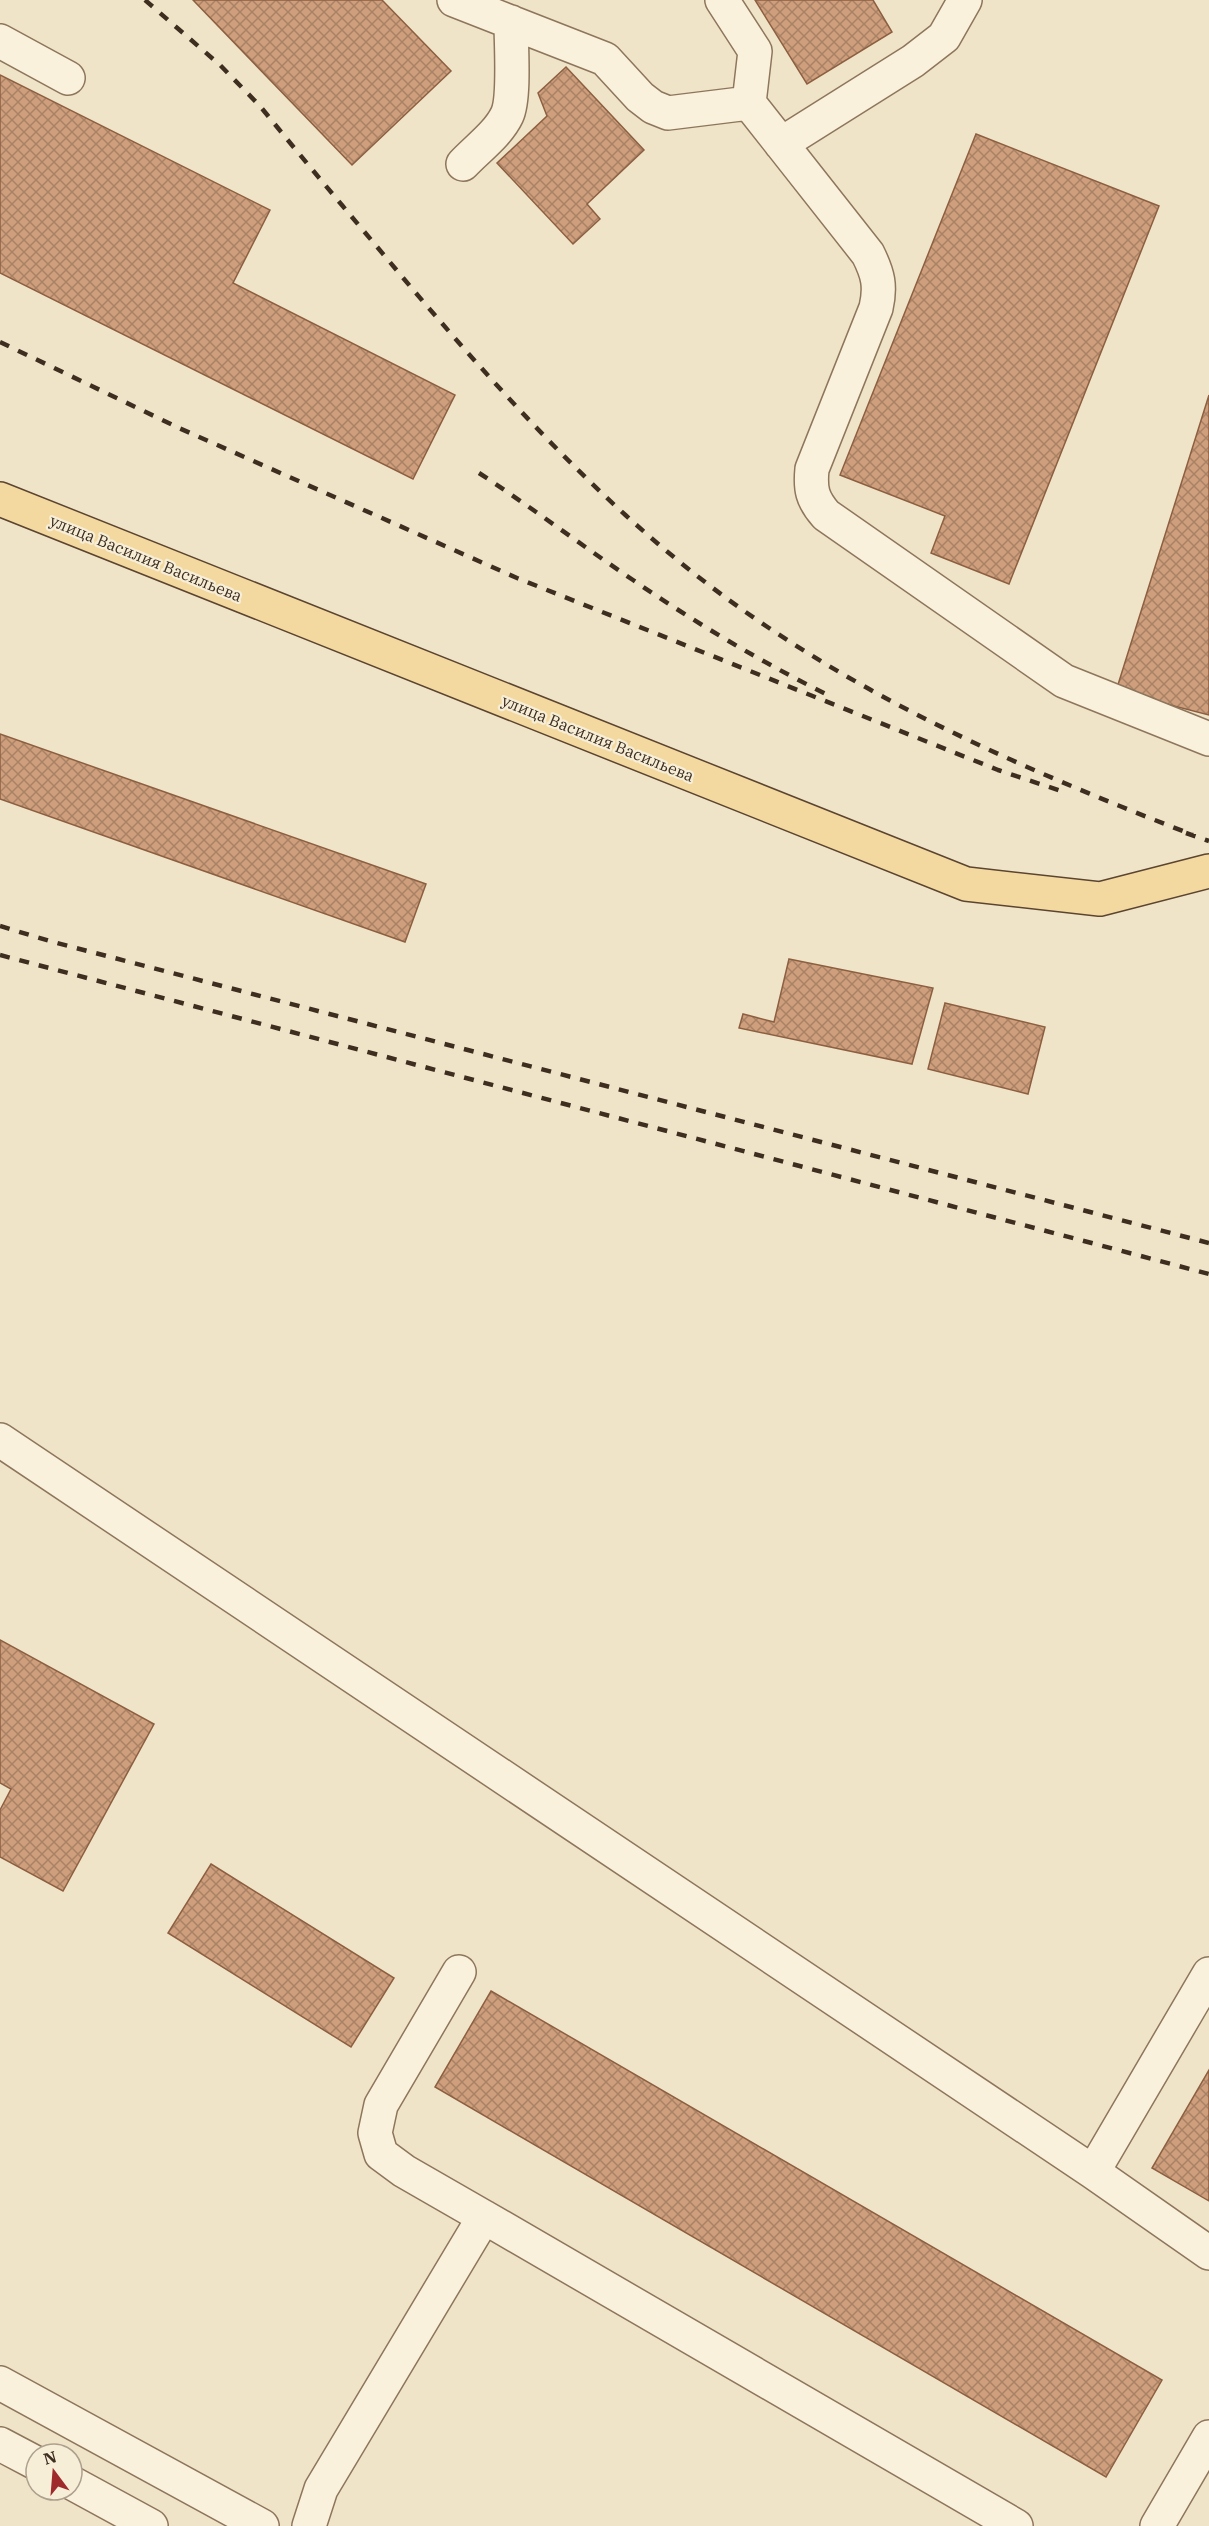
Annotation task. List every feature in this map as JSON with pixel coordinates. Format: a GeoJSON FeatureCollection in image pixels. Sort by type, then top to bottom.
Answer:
{"type":"FeatureCollection","features":[{"type":"Feature","properties":{"kind":"main road","name":"улица Василия Васильева"},"geometry":{"type":"LineString","coordinates":[[0,499],[966,884],[1100,900],[1209,872]]}},
{"type":"Feature","properties":{"kind":"lane"},"geometry":{"type":"LineString","coordinates":[[454,0],[605,59],[640,97],[653,107],[668,112],[749,103]]}},
{"type":"Feature","properties":{"kind":"lane"},"geometry":{"type":"LineString","coordinates":[[722,0],[755,51],[749,103],[868,254],[878,274],[880,291],[876,308],[812,469],[810,488],[814,502],[825,515],[1064,681],[1209,739]]}},
{"type":"Feature","properties":{"kind":"lane"},"geometry":{"type":"LineString","coordinates":[[781,144],[913,61],[945,37],[964,0]]}},
{"type":"Feature","properties":{"kind":"lane"},"geometry":{"type":"LineString","coordinates":[[463,164],[495,132],[507,115],[511,94],[511,22]]}},
{"type":"Feature","properties":{"kind":"lane"},"geometry":{"type":"LineString","coordinates":[[0,41],[68,78]]}},
{"type":"Feature","properties":{"kind":"lane"},"geometry":{"type":"LineString","coordinates":[[0,1440],[1093,2172],[1209,2253]]}},
{"type":"Feature","properties":{"kind":"lane"},"geometry":{"type":"LineString","coordinates":[[459,1972],[381,2105],[375,2133],[381,2154],[404,2171],[1016,2526]]}},
{"type":"Feature","properties":{"kind":"lane"},"geometry":{"type":"LineString","coordinates":[[1093,2172],[1209,1974]]}},
{"type":"Feature","properties":{"kind":"lane"},"geometry":{"type":"LineString","coordinates":[[309,2526],[321,2489],[484,2217]]}},
{"type":"Feature","properties":{"kind":"lane"},"geometry":{"type":"LineString","coordinates":[[0,2383],[262,2526]]}},
{"type":"Feature","properties":{"kind":"lane"},"geometry":{"type":"LineString","coordinates":[[1157,2526],[1209,2437]]}},
{"type":"Feature","properties":{"kind":"lane"},"geometry":{"type":"LineString","coordinates":[[0,2444],[24,2457]]}},
{"type":"Feature","properties":{"kind":"lane"},"geometry":{"type":"LineString","coordinates":[[84,2490],[151,2526]]}},
{"type":"Feature","properties":{"kind":"building"},"geometry":{"type":"Polygon","coordinates":[[[193,0],[382,0],[451,71],[352,165],[193,0]]]}},
{"type":"Feature","properties":{"kind":"building"},"geometry":{"type":"Polygon","coordinates":[[[755,0],[873,0],[892,32],[807,84],[755,0]]]}},
{"type":"Feature","properties":{"kind":"building"},"geometry":{"type":"Polygon","coordinates":[[[566,67],[644,150],[587,204],[600,219],[573,244],[497,163],[547,116],[538,93],[566,67]]]}},
{"type":"Feature","properties":{"kind":"building"},"geometry":{"type":"Polygon","coordinates":[[[0,75],[270,210],[233,283],[455,395],[413,479],[0,273],[0,75]]]}},
{"type":"Feature","properties":{"kind":"building"},"geometry":{"type":"Polygon","coordinates":[[[976,134],[1159,206],[1009,584],[931,553],[945,516],[840,475],[976,134]]]}},
{"type":"Feature","properties":{"kind":"building"},"geometry":{"type":"Polygon","coordinates":[[[1209,395],[1209,715],[1116,691],[1209,395]]]}},
{"type":"Feature","properties":{"kind":"building"},"geometry":{"type":"Polygon","coordinates":[[[0,734],[426,884],[405,942],[0,799],[0,734]]]}},
{"type":"Feature","properties":{"kind":"building"},"geometry":{"type":"Polygon","coordinates":[[[789,959],[933,988],[912,1064],[739,1028],[743,1014],[774,1022],[789,959]]]}},
{"type":"Feature","properties":{"kind":"building"},"geometry":{"type":"Polygon","coordinates":[[[945,1003],[1045,1027],[1028,1094],[928,1069],[945,1003]]]}},
{"type":"Feature","properties":{"kind":"building"},"geometry":{"type":"Polygon","coordinates":[[[0,1640],[154,1724],[63,1891],[0,1857],[0,1810],[11,1789],[0,1783],[0,1640]]]}},
{"type":"Feature","properties":{"kind":"building"},"geometry":{"type":"Polygon","coordinates":[[[211,1864],[394,1978],[351,2047],[168,1933],[211,1864]]]}},
{"type":"Feature","properties":{"kind":"building"},"geometry":{"type":"Polygon","coordinates":[[[491,1991],[1162,2380],[1106,2477],[435,2087],[491,1991]]]}},
{"type":"Feature","properties":{"kind":"building"},"geometry":{"type":"Polygon","coordinates":[[[1209,2070],[1209,2201],[1152,2168],[1209,2070]]]}},
{"type":"Feature","properties":{"kind":"railway"},"geometry":{"type":"LineString","coordinates":[[145,0],[220,65],[260,106],[415,292],[537,429],[580,472],[671,555],[719,593],[769,628],[819,660],[922,717],[1029,768],[1193,835]]}},
{"type":"Feature","properties":{"kind":"railway"},"geometry":{"type":"LineString","coordinates":[[0,342],[179,428],[517,578],[998,770],[1067,793]]}},
{"type":"Feature","properties":{"kind":"railway"},"geometry":{"type":"LineString","coordinates":[[479,473],[681,611],[754,656],[830,696]]}},
{"type":"Feature","properties":{"kind":"railway"},"geometry":{"type":"LineString","coordinates":[[1186,833],[1209,841]]}},
{"type":"Feature","properties":{"kind":"railway"},"geometry":{"type":"LineString","coordinates":[[0,926],[53,942],[1209,1243]]}},
{"type":"Feature","properties":{"kind":"railway"},"geometry":{"type":"LineString","coordinates":[[0,955],[1209,1274]]}}]}
